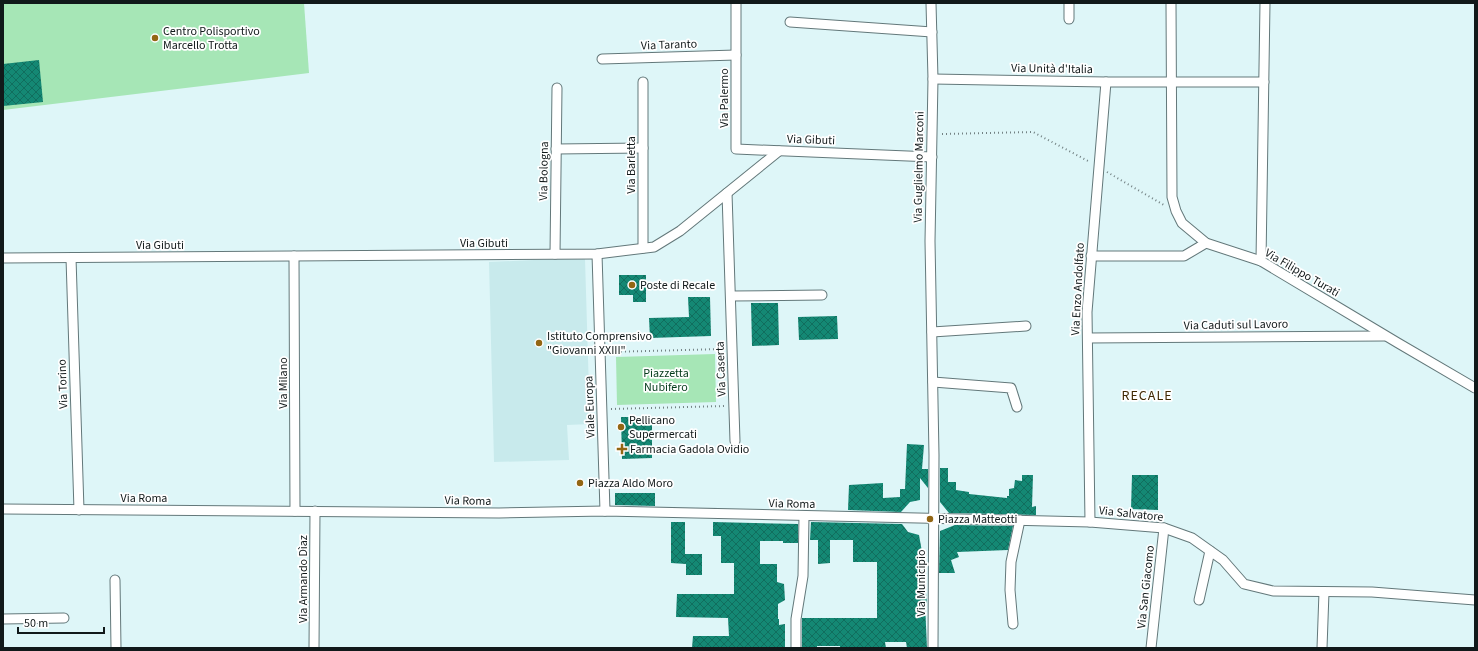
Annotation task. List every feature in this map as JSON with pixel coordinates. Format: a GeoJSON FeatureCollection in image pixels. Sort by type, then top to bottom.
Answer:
{"type":"FeatureCollection","features":[{"type":"Feature","properties":{"kind":"street","name":"Via Palermo"},"geometry":{"type":"LineString","coordinates":[[736,3],[736,149],[779,151]]}},
{"type":"Feature","properties":{"kind":"street","name":"Via Guglielmo Marconi"},"geometry":{"type":"LineString","coordinates":[[931,3],[933,79],[930,241],[934,455],[933,518]]}},
{"type":"Feature","properties":{"kind":"street"},"geometry":{"type":"LineString","coordinates":[[1069,3],[1069,19]]}},
{"type":"Feature","properties":{"kind":"street","name":"Via Filippo Turati"},"geometry":{"type":"LineString","coordinates":[[1171,3],[1172,197],[1176,211],[1182,223],[1206,242],[1261,261],[1385,336],[1475,388]]}},
{"type":"Feature","properties":{"kind":"street"},"geometry":{"type":"LineString","coordinates":[[1261,261],[1265,3]]}},
{"type":"Feature","properties":{"kind":"street"},"geometry":{"type":"LineString","coordinates":[[790,22],[932,32]]}},
{"type":"Feature","properties":{"kind":"street","name":"Via Taranto"},"geometry":{"type":"LineString","coordinates":[[602,59],[736,54]]}},
{"type":"Feature","properties":{"kind":"street","name":"Via Unità d'Italia"},"geometry":{"type":"LineString","coordinates":[[933,79],[1106,82],[1264,82]]}},
{"type":"Feature","properties":{"kind":"street","name":"Via Barletta"},"geometry":{"type":"LineString","coordinates":[[642,248],[643,82]]}},
{"type":"Feature","properties":{"kind":"street","name":"Via Enzo Andolfato"},"geometry":{"type":"LineString","coordinates":[[1090,522],[1087,312],[1106,82]]}},
{"type":"Feature","properties":{"kind":"street","name":"Via Bologna"},"geometry":{"type":"LineString","coordinates":[[555,254],[557,88]]}},
{"type":"Feature","properties":{"kind":"street"},"geometry":{"type":"LineString","coordinates":[[556,149],[643,148]]}},
{"type":"Feature","properties":{"kind":"street","name":"Via Gibuti"},"geometry":{"type":"LineString","coordinates":[[3,258],[597,254],[654,246],[680,231],[779,151],[932,157]]}},
{"type":"Feature","properties":{"kind":"street","name":"Via Caserta"},"geometry":{"type":"LineString","coordinates":[[727,193],[735,441]]}},
{"type":"Feature","properties":{"kind":"street"},"geometry":{"type":"LineString","coordinates":[[1092,256],[1184,256],[1206,242]]}},
{"type":"Feature","properties":{"kind":"street","name":"Viale Europa"},"geometry":{"type":"LineString","coordinates":[[597,254],[605,511]]}},
{"type":"Feature","properties":{"kind":"street","name":"Via Milano"},"geometry":{"type":"LineString","coordinates":[[294,256],[295,511]]}},
{"type":"Feature","properties":{"kind":"street","name":"Via Torino"},"geometry":{"type":"LineString","coordinates":[[71,258],[79,510]]}},
{"type":"Feature","properties":{"kind":"street"},"geometry":{"type":"LineString","coordinates":[[731,296],[822,295]]}},
{"type":"Feature","properties":{"kind":"street"},"geometry":{"type":"LineString","coordinates":[[932,332],[1026,326]]}},
{"type":"Feature","properties":{"kind":"street","name":"Via Caduti sul Lavoro"},"geometry":{"type":"LineString","coordinates":[[1088,338],[1385,336]]}},
{"type":"Feature","properties":{"kind":"street"},"geometry":{"type":"LineString","coordinates":[[933,382],[1011,388],[1017,407]]}},
{"type":"Feature","properties":{"kind":"street","name":"Via Roma"},"geometry":{"type":"LineString","coordinates":[[3,509],[499,513],[605,511],[933,518]]}},
{"type":"Feature","properties":{"kind":"street","name":"Via Armando Dìaz"},"geometry":{"type":"LineString","coordinates":[[314,648],[315,511]]}},
{"type":"Feature","properties":{"kind":"street"},"geometry":{"type":"LineString","coordinates":[[796,648],[796,619],[803,576],[804,516]]}},
{"type":"Feature","properties":{"kind":"street","name":"Via Salvatore"},"geometry":{"type":"LineString","coordinates":[[933,518],[1090,522],[1164,528],[1192,538],[1223,560],[1244,584],[1273,591],[1372,592],[1475,600]]}},
{"type":"Feature","properties":{"kind":"street","name":"Via Municipio"},"geometry":{"type":"LineString","coordinates":[[933,518],[933,648]]}},
{"type":"Feature","properties":{"kind":"street"},"geometry":{"type":"LineString","coordinates":[[1013,624],[1010,590],[1011,562],[1020,520]]}},
{"type":"Feature","properties":{"kind":"street","name":"Via San Giacomo"},"geometry":{"type":"LineString","coordinates":[[1151,648],[1164,528]]}},
{"type":"Feature","properties":{"kind":"street"},"geometry":{"type":"LineString","coordinates":[[1199,600],[1210,551]]}},
{"type":"Feature","properties":{"kind":"street"},"geometry":{"type":"LineString","coordinates":[[115,580],[116,648]]}},
{"type":"Feature","properties":{"kind":"street"},"geometry":{"type":"LineString","coordinates":[[1322,648],[1324,592]]}},
{"type":"Feature","properties":{"kind":"street"},"geometry":{"type":"LineString","coordinates":[[3,619],[64,618]]}},
{"type":"Feature","properties":{"kind":"path"},"geometry":{"type":"LineString","coordinates":[[932,134],[1033,132],[1099,167],[1176,211]]}},
{"type":"Feature","properties":{"kind":"path"},"geometry":{"type":"LineString","coordinates":[[600,352],[732,348]]}},
{"type":"Feature","properties":{"kind":"path"},"geometry":{"type":"LineString","coordinates":[[602,410],[734,406]]}},
{"type":"Feature","properties":{"kind":"shaded area","name":"Istituto Comprensivo \"Giovanni XXIII\""},"geometry":{"type":"Polygon","coordinates":[[[585,259],[590,424],[567,425],[569,460],[494,462],[489,262],[585,259]]]}},
{"type":"Feature","properties":{"kind":"green space","name":"Centro Polisportivo Marcello Trotta"},"geometry":{"type":"Polygon","coordinates":[[[3,3],[304,3],[309,73],[3,110],[3,3]]]}},
{"type":"Feature","properties":{"kind":"green space","name":"Piazzetta Nubifero"},"geometry":{"type":"Polygon","coordinates":[[[715,354],[716,402],[617,405],[616,357],[715,354]]]}},
{"type":"Feature","properties":{"kind":"building"},"geometry":{"type":"Polygon","coordinates":[[[39,60],[43,102],[3,106],[3,64],[39,60]]]}},
{"type":"Feature","properties":{"kind":"building","name":"Poste di Recale"},"geometry":{"type":"Polygon","coordinates":[[[619,275],[646,275],[646,302],[633,302],[633,295],[619,295],[619,275]]]}},
{"type":"Feature","properties":{"kind":"building"},"geometry":{"type":"Polygon","coordinates":[[[688,297],[710,297],[711,336],[650,338],[649,318],[689,317],[688,297]]]}},
{"type":"Feature","properties":{"kind":"building"},"geometry":{"type":"Polygon","coordinates":[[[751,303],[778,303],[779,345],[752,346],[751,303]]]}},
{"type":"Feature","properties":{"kind":"building"},"geometry":{"type":"Polygon","coordinates":[[[837,316],[838,339],[799,340],[798,317],[837,316]]]}},
{"type":"Feature","properties":{"kind":"building"},"geometry":{"type":"Polygon","coordinates":[[[621,417],[652,417],[652,458],[622,459],[621,417]]]}},
{"type":"Feature","properties":{"kind":"building"},"geometry":{"type":"Polygon","coordinates":[[[907,444],[924,445],[922,469],[928,469],[928,488],[920,478],[920,500],[910,502],[901,512],[848,510],[849,485],[883,483],[883,498],[900,497],[900,489],[905,489],[907,444]]]}},
{"type":"Feature","properties":{"kind":"building"},"geometry":{"type":"Polygon","coordinates":[[[940,468],[948,468],[948,482],[956,482],[956,490],[969,492],[969,494],[1007,498],[1007,496],[1009,496],[1009,489],[1014,488],[1015,480],[1022,481],[1022,475],[1033,475],[1032,507],[1036,506],[1036,515],[949,513],[940,502],[940,468]]]}},
{"type":"Feature","properties":{"kind":"building"},"geometry":{"type":"Polygon","coordinates":[[[1132,475],[1158,475],[1158,510],[1131,509],[1132,475]]]}},
{"type":"Feature","properties":{"kind":"building"},"geometry":{"type":"Polygon","coordinates":[[[615,493],[655,493],[655,506],[615,505],[615,493]]]}},
{"type":"Feature","properties":{"kind":"building"},"geometry":{"type":"Polygon","coordinates":[[[671,522],[685,522],[685,554],[702,554],[702,575],[686,575],[686,564],[671,563],[671,522]]]}},
{"type":"Feature","properties":{"kind":"building"},"geometry":{"type":"Polygon","coordinates":[[[713,522],[798,524],[798,543],[783,543],[783,541],[760,541],[760,564],[777,564],[777,582],[784,584],[785,600],[778,604],[778,619],[779,625],[785,624],[785,648],[692,648],[693,636],[729,636],[728,618],[676,617],[677,594],[734,594],[734,563],[721,563],[721,536],[713,536],[713,522]]]}},
{"type":"Feature","properties":{"kind":"building"},"geometry":{"type":"Polygon","coordinates":[[[811,522],[902,524],[908,532],[919,535],[926,574],[924,574],[927,603],[925,603],[927,648],[907,648],[906,642],[885,642],[886,648],[840,648],[840,646],[817,646],[817,648],[802,648],[802,618],[877,618],[877,562],[853,562],[853,540],[830,540],[830,563],[818,564],[818,540],[810,540],[811,522]]]}},
{"type":"Feature","properties":{"kind":"building"},"geometry":{"type":"Polygon","coordinates":[[[955,525],[1013,526],[1008,550],[957,552],[959,557],[951,560],[955,573],[939,573],[940,531],[955,525]]]}},
{"type":"Feature","properties":{"kind":"place","name":"Centro Polisportivo Marcello Trotta"},"geometry":{"type":"Point","coordinates":[155,38]}},
{"type":"Feature","properties":{"kind":"place","name":"Poste di Recale"},"geometry":{"type":"Point","coordinates":[632,285]}},
{"type":"Feature","properties":{"kind":"place","name":"Istituto Comprensivo \"Giovanni XXIII\""},"geometry":{"type":"Point","coordinates":[539,343]}},
{"type":"Feature","properties":{"kind":"place","name":"Pellicano Supermercati"},"geometry":{"type":"Point","coordinates":[621,427]}},
{"type":"Feature","properties":{"kind":"place","name":"Farmacia Gadola Ovidio"},"geometry":{"type":"Point","coordinates":[622,449]}},
{"type":"Feature","properties":{"kind":"place","name":"Piazza Aldo Moro"},"geometry":{"type":"Point","coordinates":[580,483]}},
{"type":"Feature","properties":{"kind":"place","name":"Piazza Matteotti"},"geometry":{"type":"Point","coordinates":[930,519]}},
{"type":"Feature","properties":{"kind":"district","name":"RECALE"},"geometry":{"type":"Point","coordinates":[1147,396]}}]}
